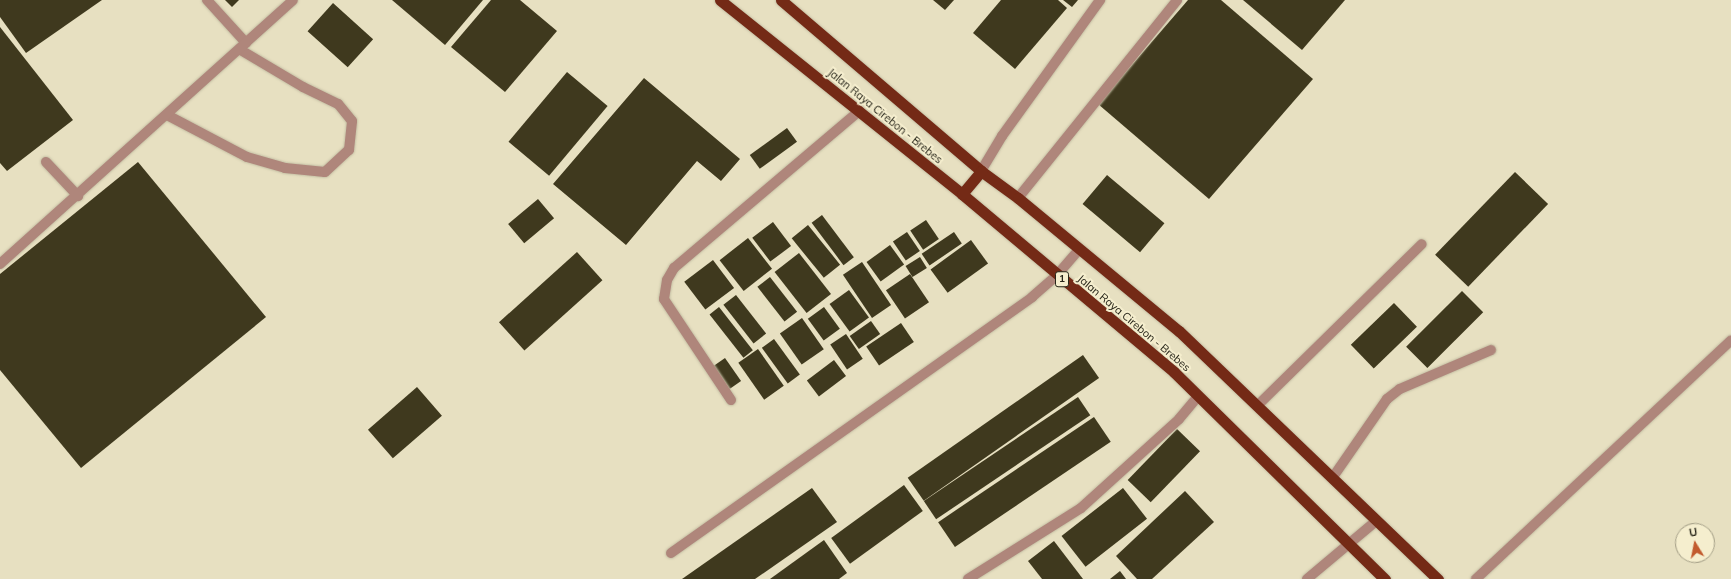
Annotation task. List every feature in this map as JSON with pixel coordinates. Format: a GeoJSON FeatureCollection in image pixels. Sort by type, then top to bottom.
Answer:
{"type":"FeatureCollection","features":[{"type":"Feature","properties":{"kind":"highway","name":"Jalan Raya Cirebon - Brebes"},"geometry":{"type":"LineString","coordinates":[[720,0],[962,194],[1174,372],[1385,579]]}},
{"type":"Feature","properties":{"kind":"highway","name":"Jalan Raya Cirebon - Brebes"},"geometry":{"type":"LineString","coordinates":[[780,0],[980,171],[1018,198],[1079,250],[1179,331],[1259,404],[1376,521],[1438,579]]}},
{"type":"Feature","properties":{"kind":"highway"},"geometry":{"type":"LineString","coordinates":[[962,194],[980,171]]}},
{"type":"Feature","properties":{"kind":"street"},"geometry":{"type":"LineString","coordinates":[[167,115],[247,157],[285,168],[325,172],[349,150],[352,121],[338,104],[303,87],[243,46],[207,0]]}},
{"type":"Feature","properties":{"kind":"street"},"geometry":{"type":"LineString","coordinates":[[0,264],[78,196],[293,0]]}},
{"type":"Feature","properties":{"kind":"street"},"geometry":{"type":"LineString","coordinates":[[980,171],[1002,136],[1100,0]]}},
{"type":"Feature","properties":{"kind":"street"},"geometry":{"type":"LineString","coordinates":[[1018,198],[1177,0]]}},
{"type":"Feature","properties":{"kind":"street"},"geometry":{"type":"LineString","coordinates":[[731,400],[664,299],[667,280],[674,268],[859,111]]}},
{"type":"Feature","properties":{"kind":"street"},"geometry":{"type":"LineString","coordinates":[[46,162],[78,196]]}},
{"type":"Feature","properties":{"kind":"street"},"geometry":{"type":"LineString","coordinates":[[1259,404],[1422,244]]}},
{"type":"Feature","properties":{"kind":"street"},"geometry":{"type":"LineString","coordinates":[[671,553],[1032,297],[1057,275],[1079,250]]}},
{"type":"Feature","properties":{"kind":"street"},"geometry":{"type":"LineString","coordinates":[[1476,579],[1731,340]]}},
{"type":"Feature","properties":{"kind":"street"},"geometry":{"type":"LineString","coordinates":[[1333,477],[1387,399],[1400,389],[1491,350]]}},
{"type":"Feature","properties":{"kind":"street"},"geometry":{"type":"LineString","coordinates":[[968,579],[1081,508],[1179,419],[1198,396]]}},
{"type":"Feature","properties":{"kind":"street"},"geometry":{"type":"LineString","coordinates":[[1307,579],[1376,521]]}},
{"type":"Feature","properties":{"kind":"building"},"geometry":{"type":"Polygon","coordinates":[[[0,0],[102,0],[26,53],[0,17],[0,0]]]}},
{"type":"Feature","properties":{"kind":"building"},"geometry":{"type":"Polygon","coordinates":[[[225,0],[239,0],[232,7],[225,0]]]}},
{"type":"Feature","properties":{"kind":"building"},"geometry":{"type":"Polygon","coordinates":[[[392,0],[483,0],[445,45],[392,0]]]}},
{"type":"Feature","properties":{"kind":"building"},"geometry":{"type":"Polygon","coordinates":[[[491,0],[520,0],[557,31],[505,92],[451,47],[491,0]]]}},
{"type":"Feature","properties":{"kind":"building"},"geometry":{"type":"Polygon","coordinates":[[[933,0],[954,0],[945,10],[933,0]]]}},
{"type":"Feature","properties":{"kind":"building"},"geometry":{"type":"Polygon","coordinates":[[[1001,0],[1058,0],[1067,8],[1015,69],[973,33],[1001,0]]]}},
{"type":"Feature","properties":{"kind":"building"},"geometry":{"type":"Polygon","coordinates":[[[1063,0],[1078,0],[1072,7],[1063,0]]]}},
{"type":"Feature","properties":{"kind":"building"},"geometry":{"type":"Polygon","coordinates":[[[1188,0],[1221,0],[1313,79],[1209,199],[1098,104],[1188,0]]]}},
{"type":"Feature","properties":{"kind":"building"},"geometry":{"type":"Polygon","coordinates":[[[1243,0],[1345,0],[1302,50],[1243,0]]]}},
{"type":"Feature","properties":{"kind":"building"},"geometry":{"type":"Polygon","coordinates":[[[333,3],[373,39],[348,67],[308,31],[333,3]]]}},
{"type":"Feature","properties":{"kind":"building"},"geometry":{"type":"Polygon","coordinates":[[[0,27],[73,120],[7,171],[0,163],[0,27]]]}},
{"type":"Feature","properties":{"kind":"building"},"geometry":{"type":"Polygon","coordinates":[[[567,72],[608,106],[549,176],[509,142],[567,72]]]}},
{"type":"Feature","properties":{"kind":"building"},"geometry":{"type":"Polygon","coordinates":[[[644,78],[740,159],[721,181],[697,161],[626,245],[553,184],[644,78]]]}},
{"type":"Feature","properties":{"kind":"building"},"geometry":{"type":"Polygon","coordinates":[[[787,128],[797,142],[760,169],[750,155],[787,128]]]}},
{"type":"Feature","properties":{"kind":"building"},"geometry":{"type":"Polygon","coordinates":[[[138,162],[266,317],[81,468],[0,370],[0,274],[138,162]]]}},
{"type":"Feature","properties":{"kind":"building"},"geometry":{"type":"Polygon","coordinates":[[[1515,172],[1548,204],[1468,287],[1435,255],[1515,172]]]}},
{"type":"Feature","properties":{"kind":"building"},"geometry":{"type":"Polygon","coordinates":[[[1107,175],[1164,223],[1140,252],[1083,204],[1107,175]]]}},
{"type":"Feature","properties":{"kind":"building"},"geometry":{"type":"Polygon","coordinates":[[[538,199],[554,218],[524,243],[508,224],[538,199]]]}},
{"type":"Feature","properties":{"kind":"building"},"geometry":{"type":"Polygon","coordinates":[[[822,215],[854,257],[844,265],[812,223],[822,215]]]}},
{"type":"Feature","properties":{"kind":"building"},"geometry":{"type":"Polygon","coordinates":[[[926,220],[939,239],[923,250],[910,231],[926,220]]]}},
{"type":"Feature","properties":{"kind":"building"},"geometry":{"type":"Polygon","coordinates":[[[773,222],[791,246],[770,262],[752,238],[773,222]]]}},
{"type":"Feature","properties":{"kind":"building"},"geometry":{"type":"Polygon","coordinates":[[[808,225],[840,265],[824,278],[792,238],[808,225]]]}},
{"type":"Feature","properties":{"kind":"building"},"geometry":{"type":"Polygon","coordinates":[[[907,232],[920,251],[906,261],[893,242],[907,232]]]}},
{"type":"Feature","properties":{"kind":"building"},"geometry":{"type":"Polygon","coordinates":[[[954,232],[962,244],[929,265],[922,254],[954,232]]]}},
{"type":"Feature","properties":{"kind":"building"},"geometry":{"type":"Polygon","coordinates":[[[748,238],[772,269],[744,291],[720,260],[748,238]]]}},
{"type":"Feature","properties":{"kind":"building"},"geometry":{"type":"Polygon","coordinates":[[[971,240],[988,263],[948,293],[931,269],[971,240]]]}},
{"type":"Feature","properties":{"kind":"building"},"geometry":{"type":"Polygon","coordinates":[[[890,245],[904,264],[881,281],[867,262],[890,245]]]}},
{"type":"Feature","properties":{"kind":"building"},"geometry":{"type":"Polygon","coordinates":[[[577,252],[602,280],[524,350],[499,322],[577,252]]]}},
{"type":"Feature","properties":{"kind":"building"},"geometry":{"type":"Polygon","coordinates":[[[799,253],[831,294],[807,313],[775,272],[799,253]]]}},
{"type":"Feature","properties":{"kind":"building"},"geometry":{"type":"Polygon","coordinates":[[[920,257],[927,268],[912,277],[906,266],[920,257]]]}},
{"type":"Feature","properties":{"kind":"building"},"geometry":{"type":"Polygon","coordinates":[[[713,260],[734,288],[705,310],[684,282],[713,260]]]}},
{"type":"Feature","properties":{"kind":"building"},"geometry":{"type":"Polygon","coordinates":[[[862,262],[891,305],[872,318],[843,275],[862,262]]]}},
{"type":"Feature","properties":{"kind":"building"},"geometry":{"type":"Polygon","coordinates":[[[910,274],[929,302],[905,318],[886,290],[910,274]]]}},
{"type":"Feature","properties":{"kind":"building"},"geometry":{"type":"Polygon","coordinates":[[[770,277],[797,312],[784,322],[757,287],[770,277]]]}},
{"type":"Feature","properties":{"kind":"building"},"geometry":{"type":"Polygon","coordinates":[[[849,290],[869,318],[850,332],[830,304],[849,290]]]}},
{"type":"Feature","properties":{"kind":"building"},"geometry":{"type":"Polygon","coordinates":[[[1462,291],[1483,312],[1427,368],[1406,347],[1462,291]]]}},
{"type":"Feature","properties":{"kind":"building"},"geometry":{"type":"Polygon","coordinates":[[[736,295],[766,334],[754,343],[723,305],[736,295]]]}},
{"type":"Feature","properties":{"kind":"building"},"geometry":{"type":"Polygon","coordinates":[[[1394,303],[1417,327],[1374,368],[1351,345],[1394,303]]]}},
{"type":"Feature","properties":{"kind":"building"},"geometry":{"type":"Polygon","coordinates":[[[719,307],[753,350],[743,358],[710,314],[719,307]]]}},
{"type":"Feature","properties":{"kind":"building"},"geometry":{"type":"Polygon","coordinates":[[[824,307],[840,329],[824,341],[808,319],[824,307]]]}},
{"type":"Feature","properties":{"kind":"building"},"geometry":{"type":"Polygon","coordinates":[[[802,318],[824,349],[802,365],[780,333],[802,318]]]}},
{"type":"Feature","properties":{"kind":"building"},"geometry":{"type":"Polygon","coordinates":[[[871,321],[880,334],[859,349],[850,336],[871,321]]]}},
{"type":"Feature","properties":{"kind":"building"},"geometry":{"type":"Polygon","coordinates":[[[901,323],[914,342],[879,366],[866,346],[901,323]]]}},
{"type":"Feature","properties":{"kind":"building"},"geometry":{"type":"Polygon","coordinates":[[[846,334],[863,359],[847,369],[830,345],[846,334]]]}},
{"type":"Feature","properties":{"kind":"building"},"geometry":{"type":"Polygon","coordinates":[[[774,339],[800,375],[788,383],[762,348],[774,339]]]}},
{"type":"Feature","properties":{"kind":"building"},"geometry":{"type":"Polygon","coordinates":[[[758,349],[784,386],[764,400],[738,363],[758,349]]]}},
{"type":"Feature","properties":{"kind":"building"},"geometry":{"type":"Polygon","coordinates":[[[1083,355],[1099,378],[924,501],[908,478],[1083,355]]]}},
{"type":"Feature","properties":{"kind":"building"},"geometry":{"type":"Polygon","coordinates":[[[725,358],[741,381],[730,389],[714,366],[725,358]]]}},
{"type":"Feature","properties":{"kind":"building"},"geometry":{"type":"Polygon","coordinates":[[[834,360],[846,376],[819,396],[807,380],[834,360]]]}},
{"type":"Feature","properties":{"kind":"building"},"geometry":{"type":"Polygon","coordinates":[[[417,387],[442,416],[393,458],[368,430],[417,387]]]}},
{"type":"Feature","properties":{"kind":"building"},"geometry":{"type":"Polygon","coordinates":[[[1078,397],[1090,415],[936,519],[924,501],[1078,397]]]}},
{"type":"Feature","properties":{"kind":"building"},"geometry":{"type":"Polygon","coordinates":[[[1094,417],[1111,442],[955,547],[938,522],[1094,417]]]}},
{"type":"Feature","properties":{"kind":"building"},"geometry":{"type":"Polygon","coordinates":[[[1177,429],[1200,451],[1151,502],[1128,480],[1177,429]]]}},
{"type":"Feature","properties":{"kind":"building"},"geometry":{"type":"Polygon","coordinates":[[[904,485],[923,511],[850,564],[831,538],[904,485]]]}},
{"type":"Feature","properties":{"kind":"building"},"geometry":{"type":"Polygon","coordinates":[[[812,488],[837,522],[755,579],[682,579],[812,488]]]}},
{"type":"Feature","properties":{"kind":"building"},"geometry":{"type":"Polygon","coordinates":[[[1123,488],[1147,519],[1086,567],[1062,536],[1123,488]]]}},
{"type":"Feature","properties":{"kind":"building"},"geometry":{"type":"Polygon","coordinates":[[[1185,491],[1214,522],[1152,579],[1137,579],[1116,556],[1185,491]]]}},
{"type":"Feature","properties":{"kind":"building"},"geometry":{"type":"Polygon","coordinates":[[[824,540],[847,573],[839,579],[770,579],[824,540]]]}},
{"type":"Feature","properties":{"kind":"building"},"geometry":{"type":"Polygon","coordinates":[[[1054,541],[1083,579],[1042,579],[1028,561],[1054,541]]]}},
{"type":"Feature","properties":{"kind":"building"},"geometry":{"type":"Polygon","coordinates":[[[1120,571],[1126,579],[1110,579],[1120,571]]]}}]}
